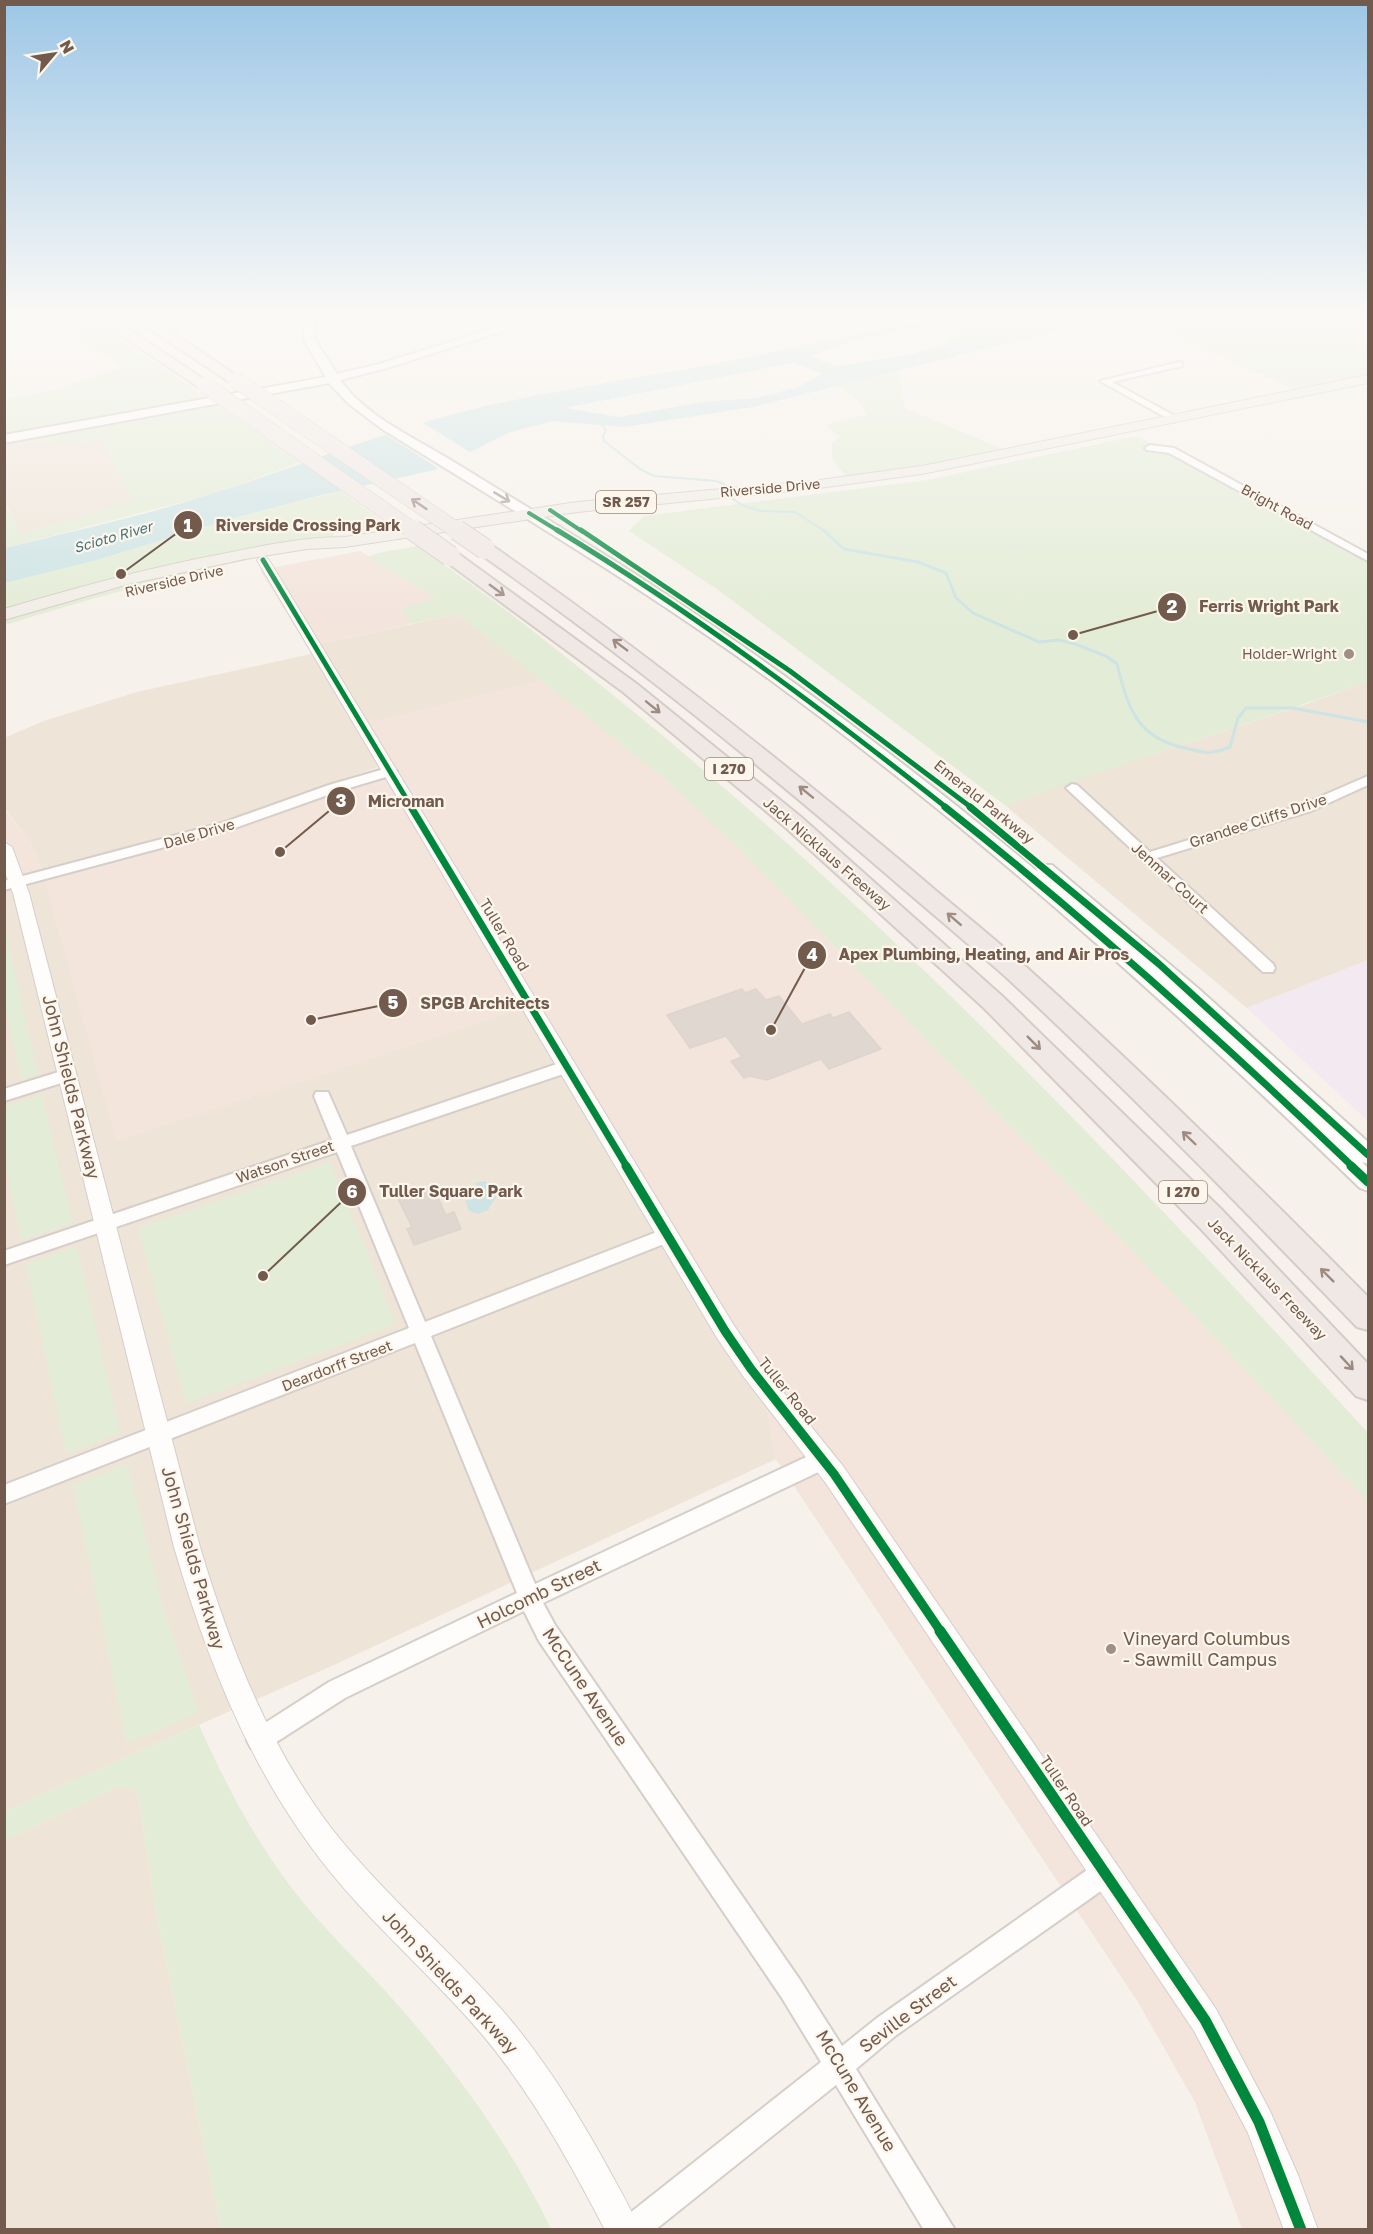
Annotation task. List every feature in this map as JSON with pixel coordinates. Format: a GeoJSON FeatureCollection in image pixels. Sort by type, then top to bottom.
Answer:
{"type":"FeatureCollection","features":[{"type":"Feature","properties":{"kind":"highway","name":"Jack Nicklaus Freeway"},"geometry":{"type":"LineString","coordinates":[[257,421],[450,556],[630,688],[793,822],[993,1002],[1211,1220],[1368,1386]]}},
{"type":"Feature","properties":{"kind":"highway","name":"I 270"},"geometry":{"type":"LineString","coordinates":[[297,421],[570,607],[731,731],[826,808],[1030,985],[1258,1205],[1368,1317]]}},
{"type":"Feature","properties":{"kind":"main road"},"geometry":{"type":"LineString","coordinates":[[4,439],[101,421]]}},
{"type":"Feature","properties":{"kind":"main road","name":"Emerald Parkway"},"geometry":{"type":"LineString","coordinates":[[380,421],[476,481],[539,508],[790,671],[948,790],[1059,880],[1185,988],[1368,1155]]}},
{"type":"Feature","properties":{"kind":"main road"},"geometry":{"type":"LineString","coordinates":[[403,421],[443,446]]}},
{"type":"Feature","properties":{"kind":"main road","name":"Riverside Drive"},"geometry":{"type":"LineString","coordinates":[[4,615],[91,589],[187,566],[325,541],[345,542],[539,508],[812,485],[922,470],[1163,421]]}},
{"type":"Feature","properties":{"kind":"main road"},"geometry":{"type":"LineString","coordinates":[[493,476],[519,492]]}},
{"type":"Feature","properties":{"kind":"main road","name":"Emerald Parkway"},"geometry":{"type":"LineString","coordinates":[[539,508],[766,669],[926,790],[1043,887],[1176,1003],[1368,1182]]}},
{"type":"Feature","properties":{"kind":"main road","name":"Riverside Drive"},"geometry":{"type":"LineString","coordinates":[[4,628],[129,591],[263,560],[331,548],[345,542]]}},
{"type":"Feature","properties":{"kind":"street","name":"Bright Road"},"geometry":{"type":"LineString","coordinates":[[1150,448],[1171,450],[1368,558]]}},
{"type":"Feature","properties":{"kind":"street","name":"Tuller Road"},"geometry":{"type":"LineString","coordinates":[[263,560],[742,1357],[824,1459],[1205,2020],[1239,2078],[1276,2158],[1301,2229]]}},
{"type":"Feature","properties":{"kind":"street","name":"Dale Drive"},"geometry":{"type":"LineString","coordinates":[[12,885],[227,826],[334,788],[391,771]]}},
{"type":"Feature","properties":{"kind":"street","name":"Grandee Cliffs Drive"},"geometry":{"type":"LineString","coordinates":[[1147,857],[1306,808],[1368,780]]}},
{"type":"Feature","properties":{"kind":"street","name":"Jenmar Court"},"geometry":{"type":"LineString","coordinates":[[1072,788],[1268,968]]}},
{"type":"Feature","properties":{"kind":"street","name":"John Shields Parkway"},"geometry":{"type":"LineString","coordinates":[[4,847],[12,885],[68,1075],[187,1547],[208,1619],[237,1692],[259,1740],[291,1795],[336,1857],[507,2040],[555,2108],[623,2229]]}},
{"type":"Feature","properties":{"kind":"street","name":"Watson Street"},"geometry":{"type":"LineString","coordinates":[[4,1258],[566,1066]]}},
{"type":"Feature","properties":{"kind":"street"},"geometry":{"type":"LineString","coordinates":[[4,1095],[68,1075]]}},
{"type":"Feature","properties":{"kind":"street","name":"McCune Avenue"},"geometry":{"type":"LineString","coordinates":[[322,1096],[422,1332],[530,1600],[547,1633],[792,1989],[941,2229]]}},
{"type":"Feature","properties":{"kind":"street","name":"Deardorff Street"},"geometry":{"type":"LineString","coordinates":[[4,1495],[668,1235]]}},
{"type":"Feature","properties":{"kind":"street","name":"Holcomb Street"},"geometry":{"type":"LineString","coordinates":[[259,1740],[337,1690],[824,1459]]}},
{"type":"Feature","properties":{"kind":"street","name":"Seville Street"},"geometry":{"type":"LineString","coordinates":[[631,2229],[840,2066],[886,2027],[1106,1872]]}},
{"type":"Feature","properties":{"kind":"shaded area"},"geometry":{"type":"Polygon","coordinates":[[[19,438],[25,441],[69,444],[102,439],[133,501],[21,534],[5,503],[5,439],[19,438]]]}},
{"type":"Feature","properties":{"kind":"shaded area"},"geometry":{"type":"Polygon","coordinates":[[[360,551],[437,598],[402,609],[410,624],[308,647],[260,570],[360,551]]]}},
{"type":"Feature","properties":{"kind":"shaded area"},"geometry":{"type":"Polygon","coordinates":[[[458,614],[543,680],[355,726],[378,767],[187,833],[116,1141],[527,1007],[767,1408],[776,1459],[336,1664],[5,1811],[4,880],[42,870],[29,840],[5,809],[4,738],[44,721],[137,692],[311,654],[308,647],[458,614]]]}},
{"type":"Feature","properties":{"kind":"shaded area"},"geometry":{"type":"Polygon","coordinates":[[[543,680],[667,781],[739,849],[1175,1295],[1368,1502],[1368,2229],[1242,2229],[1195,2102],[1138,2002],[776,1459],[767,1408],[527,1007],[116,1141],[42,871],[187,833],[378,768],[354,726],[543,680]]]}},
{"type":"Feature","properties":{"kind":"shaded area"},"geometry":{"type":"Polygon","coordinates":[[[1368,681],[1368,960],[1247,1008],[1006,806],[1068,782],[1307,704],[1368,681]]]}},
{"type":"Feature","properties":{"kind":"shaded area"},"geometry":{"type":"Polygon","coordinates":[[[4,809],[29,840],[42,871],[5,880],[4,809]]]}},
{"type":"Feature","properties":{"kind":"shaded area"},"geometry":{"type":"Polygon","coordinates":[[[1368,960],[1368,1121],[1247,1008],[1368,960]]]}},
{"type":"Feature","properties":{"kind":"shaded area"},"geometry":{"type":"Polygon","coordinates":[[[119,1787],[133,1788],[139,1798],[156,1912],[221,2229],[5,2229],[4,1840],[119,1787]]]}},
{"type":"Feature","properties":{"kind":"green space"},"geometry":{"type":"Polygon","coordinates":[[[5,421],[75,421],[5,436],[5,421]]]}},
{"type":"Feature","properties":{"kind":"green space"},"geometry":{"type":"Polygon","coordinates":[[[124,421],[241,421],[300,462],[213,494],[5,548],[4,503],[21,534],[133,501],[102,439],[69,444],[25,441],[19,438],[124,421]]]}},
{"type":"Feature","properties":{"kind":"green space"},"geometry":{"type":"Polygon","coordinates":[[[841,421],[937,421],[1012,453],[849,480],[832,459],[832,442],[840,437],[825,425],[841,421]]]}},
{"type":"Feature","properties":{"kind":"green space"},"geometry":{"type":"Polygon","coordinates":[[[1138,437],[1368,563],[1368,681],[1096,773],[1006,806],[717,589],[629,531],[644,516],[927,480],[1138,437]]]}},
{"type":"Feature","properties":{"kind":"green space"},"geometry":{"type":"Polygon","coordinates":[[[340,491],[383,522],[381,527],[334,533],[334,536],[380,530],[240,552],[5,612],[5,583],[97,560],[234,518],[340,491]]]}},
{"type":"Feature","properties":{"kind":"green space"},"geometry":{"type":"Polygon","coordinates":[[[417,546],[552,646],[729,792],[826,878],[1012,1057],[1192,1243],[1368,1433],[1368,1502],[1175,1295],[739,849],[667,781],[458,614],[410,624],[401,608],[436,598],[367,557],[385,551],[417,546]]]}},
{"type":"Feature","properties":{"kind":"green space"},"geometry":{"type":"Polygon","coordinates":[[[307,548],[155,582],[5,625],[4,620],[178,571],[307,548]]]}},
{"type":"Feature","properties":{"kind":"green space"},"geometry":{"type":"Polygon","coordinates":[[[5,927],[38,1074],[21,1079],[5,1004],[5,927]]]}},
{"type":"Feature","properties":{"kind":"green space"},"geometry":{"type":"Polygon","coordinates":[[[42,1095],[73,1223],[21,1240],[5,1158],[5,1106],[42,1095]]]}},
{"type":"Feature","properties":{"kind":"green space"},"geometry":{"type":"Polygon","coordinates":[[[330,1162],[396,1324],[186,1404],[138,1228],[330,1162]]]}},
{"type":"Feature","properties":{"kind":"green space"},"geometry":{"type":"Polygon","coordinates":[[[77,1246],[120,1433],[66,1454],[26,1264],[77,1246]]]}},
{"type":"Feature","properties":{"kind":"green space"},"geometry":{"type":"Polygon","coordinates":[[[128,1464],[163,1608],[199,1712],[127,1744],[73,1485],[128,1464]]]}},
{"type":"Feature","properties":{"kind":"green space"},"geometry":{"type":"Polygon","coordinates":[[[199,1725],[221,1772],[258,1839],[286,1881],[312,1913],[389,1995],[457,2077],[517,2166],[551,2229],[221,2229],[156,1912],[139,1798],[133,1788],[119,1787],[4,1840],[5,1811],[199,1725]]]}},
{"type":"Feature","properties":{"kind":"water","name":"Scioto River"},"geometry":{"type":"Polygon","coordinates":[[[429,421],[551,421],[508,433],[434,470],[322,495],[234,518],[97,560],[5,583],[5,548],[189,501],[429,421]]]}},
{"type":"Feature","properties":{"kind":"water"},"geometry":{"type":"Polygon","coordinates":[[[555,421],[661,421],[624,427],[555,421]]]}},
{"type":"Feature","properties":{"kind":"water"},"geometry":{"type":"Polygon","coordinates":[[[483,1181],[491,1183],[497,1195],[488,1210],[478,1214],[469,1211],[465,1201],[480,1196],[475,1183],[483,1181]]]}},
{"type":"Feature","properties":{"kind":"pier"},"geometry":{"type":"Polygon","coordinates":[[[420,421],[473,454],[441,470],[382,432],[420,421]]]}},
{"type":"Feature","properties":{"kind":"building"},"geometry":{"type":"Polygon","coordinates":[[[742,989],[745,993],[756,989],[766,1000],[779,996],[802,1024],[830,1014],[833,1018],[849,1012],[881,1049],[829,1069],[821,1059],[767,1080],[750,1076],[744,1078],[731,1061],[742,1057],[726,1036],[690,1048],[667,1015],[742,989]]]}},
{"type":"Feature","properties":{"kind":"building"},"geometry":{"type":"Polygon","coordinates":[[[433,1187],[446,1215],[454,1212],[461,1229],[414,1245],[407,1229],[412,1227],[398,1199],[433,1187]]]}},
{"type":"Feature","properties":{"kind":"waterway"},"geometry":{"type":"LineString","coordinates":[[600,423],[606,430],[603,436],[604,441],[640,469],[654,476],[716,481],[724,484],[725,489]]}},
{"type":"Feature","properties":{"kind":"waterway"},"geometry":{"type":"LineString","coordinates":[[727,495],[742,505],[760,511],[795,512],[823,530]]}},
{"type":"Feature","properties":{"kind":"waterway"},"geometry":{"type":"LineString","coordinates":[[823,530],[844,549],[918,562],[946,573],[956,598],[973,613],[1039,642],[1059,640],[1106,656],[1117,664],[1125,694],[1137,718],[1155,737],[1168,743],[1208,752],[1230,747],[1238,718],[1246,708],[1293,708],[1368,722]]}},
{"type":"Feature","properties":{"kind":"cycle path"},"geometry":{"type":"LineString","coordinates":[[550,510],[761,650],[941,784],[1088,903],[1159,964],[1368,1155]]}},
{"type":"Feature","properties":{"kind":"cycle path"},"geometry":{"type":"LineString","coordinates":[[529,513],[613,565],[735,648],[815,706],[988,841],[1182,1008],[1368,1182]]}},
{"type":"Feature","properties":{"kind":"cycle path"},"geometry":{"type":"LineString","coordinates":[[263,560],[725,1331],[751,1369],[834,1474],[1205,2020],[1259,2122],[1282,2175],[1301,2230]]}},
{"type":"Feature","properties":{"kind":"place","name":"Riverside Crossing Park"},"geometry":{"type":"Point","coordinates":[121,574]}},
{"type":"Feature","properties":{"kind":"place","name":"Ferris Wright Park"},"geometry":{"type":"Point","coordinates":[1073,635]}},
{"type":"Feature","properties":{"kind":"place","name":"Holder-Wright"},"geometry":{"type":"Point","coordinates":[1349,654]}},
{"type":"Feature","properties":{"kind":"place","name":"Microman"},"geometry":{"type":"Point","coordinates":[280,852]}},
{"type":"Feature","properties":{"kind":"place","name":"SPGB Architects"},"geometry":{"type":"Point","coordinates":[311,1020]}},
{"type":"Feature","properties":{"kind":"place","name":"Apex Plumbing, Heating, and Air Pros"},"geometry":{"type":"Point","coordinates":[771,1030]}},
{"type":"Feature","properties":{"kind":"place","name":"Tuller Square Park"},"geometry":{"type":"Point","coordinates":[263,1276]}},
{"type":"Feature","properties":{"kind":"place","name":"Vineyard Columbus - Sawmill Campus"},"geometry":{"type":"Point","coordinates":[1111,1649]}}]}
